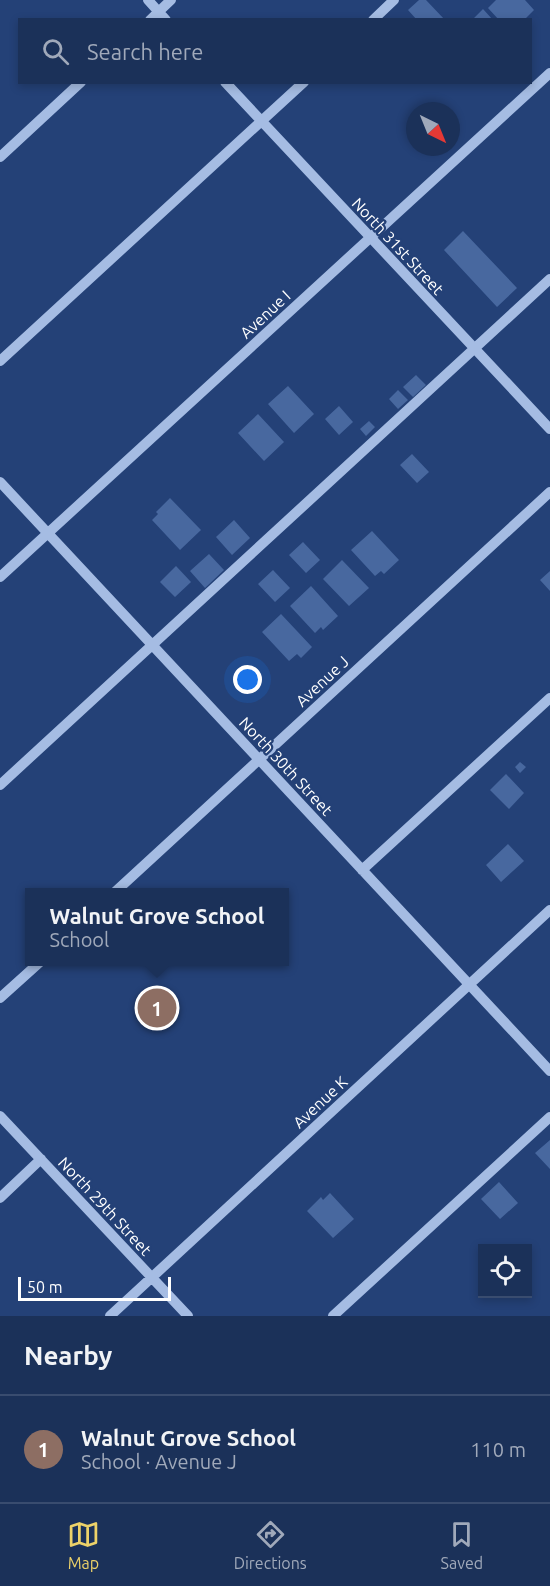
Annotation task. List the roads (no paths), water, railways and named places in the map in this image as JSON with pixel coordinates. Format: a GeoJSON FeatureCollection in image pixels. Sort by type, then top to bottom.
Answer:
{"type":"FeatureCollection","features":[{"type":"Feature","properties":{"kind":"street"},"geometry":{"type":"LineString","coordinates":[[148,0],[162,16],[171,0]]}},
{"type":"Feature","properties":{"kind":"street"},"geometry":{"type":"LineString","coordinates":[[375,18],[394,0]]}},
{"type":"Feature","properties":{"kind":"street","name":"Avenue I"},"geometry":{"type":"LineString","coordinates":[[0,577],[550,73]]}},
{"type":"Feature","properties":{"kind":"street"},"geometry":{"type":"LineString","coordinates":[[0,157],[79,84]]}},
{"type":"Feature","properties":{"kind":"street","name":"North 31st Street"},"geometry":{"type":"LineString","coordinates":[[227,84],[550,429]]}},
{"type":"Feature","properties":{"kind":"street"},"geometry":{"type":"LineString","coordinates":[[0,361],[302,84]]}},
{"type":"Feature","properties":{"kind":"street"},"geometry":{"type":"LineString","coordinates":[[0,785],[550,279]]}},
{"type":"Feature","properties":{"kind":"street","name":"North 30th Street"},"geometry":{"type":"LineString","coordinates":[[0,482],[550,1071]]}},
{"type":"Feature","properties":{"kind":"street","name":"Avenue J"},"geometry":{"type":"LineString","coordinates":[[119,888],[550,492]]}},
{"type":"Feature","properties":{"kind":"street"},"geometry":{"type":"LineString","coordinates":[[362,870],[550,698]]}},
{"type":"Feature","properties":{"kind":"street","name":"Avenue K"},"geometry":{"type":"LineString","coordinates":[[110,1316],[550,910]]}},
{"type":"Feature","properties":{"kind":"street"},"geometry":{"type":"LineString","coordinates":[[0,998],[36,966]]}},
{"type":"Feature","properties":{"kind":"street","name":"North 29th Street"},"geometry":{"type":"LineString","coordinates":[[0,1116],[188,1316]]}},
{"type":"Feature","properties":{"kind":"street"},"geometry":{"type":"LineString","coordinates":[[333,1316],[550,1117]]}},
{"type":"Feature","properties":{"kind":"street"},"geometry":{"type":"LineString","coordinates":[[0,1198],[41,1159]]}},
{"type":"Feature","properties":{"kind":"place","name":"Walnut Grove School"},"geometry":{"type":"Point","coordinates":[157,1008]}}]}
